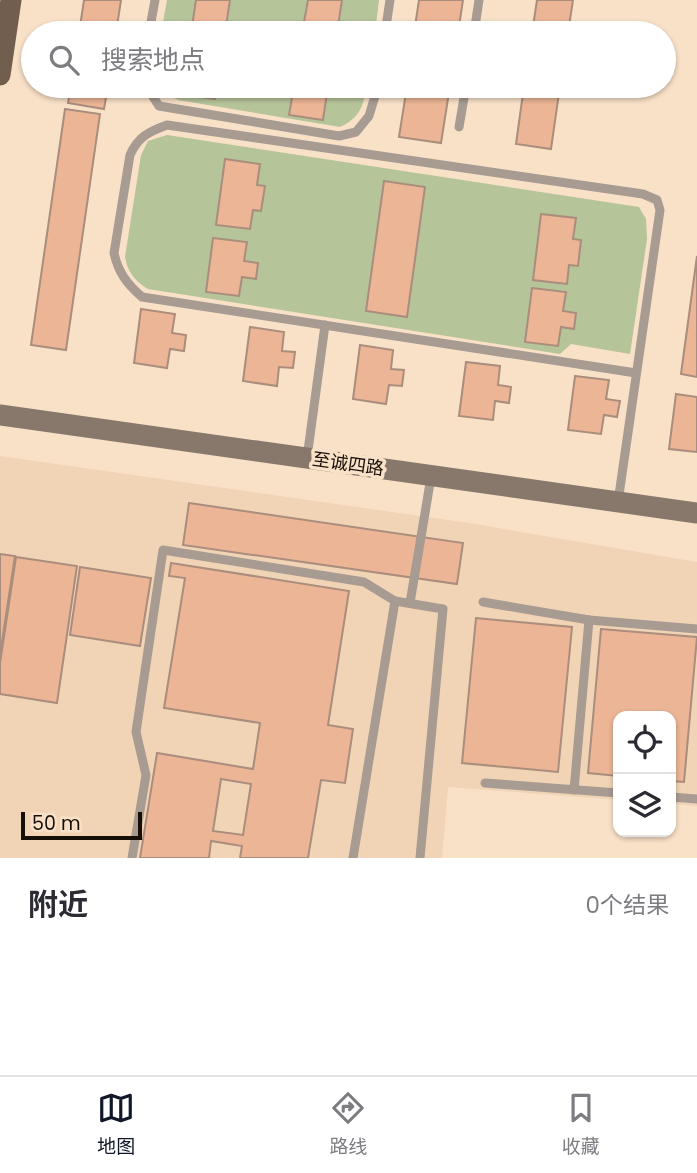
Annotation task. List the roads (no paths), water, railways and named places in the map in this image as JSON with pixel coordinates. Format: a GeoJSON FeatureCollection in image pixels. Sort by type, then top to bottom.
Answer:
{"type":"FeatureCollection","features":[{"type":"Feature","properties":{"kind":"main road"},"geometry":{"type":"LineString","coordinates":[[0,75],[11,0]]}},
{"type":"Feature","properties":{"kind":"main road","name":"至诚四路"},"geometry":{"type":"LineString","coordinates":[[0,415],[697,513]]}},
{"type":"Feature","properties":{"kind":"lane"},"geometry":{"type":"LineString","coordinates":[[151,21],[155,0]]}},
{"type":"Feature","properties":{"kind":"lane"},"geometry":{"type":"LineString","coordinates":[[387,21],[390,0]]}},
{"type":"Feature","properties":{"kind":"lane"},"geometry":{"type":"LineString","coordinates":[[476,21],[479,0]]}},
{"type":"Feature","properties":{"kind":"lane"},"geometry":{"type":"LineString","coordinates":[[154,98],[159,106],[340,136],[356,132],[369,116],[374,98]]}},
{"type":"Feature","properties":{"kind":"lane"},"geometry":{"type":"LineString","coordinates":[[459,127],[464,98]]}},
{"type":"Feature","properties":{"kind":"lane"},"geometry":{"type":"LineString","coordinates":[[618,502],[660,211],[657,200],[643,194],[167,125],[148,132],[136,141],[130,155],[114,253],[127,284],[142,297],[636,373]]}},
{"type":"Feature","properties":{"kind":"lane"},"geometry":{"type":"LineString","coordinates":[[307,458],[325,325]]}},
{"type":"Feature","properties":{"kind":"lane"},"geometry":{"type":"LineString","coordinates":[[410,603],[431,475]]}},
{"type":"Feature","properties":{"kind":"lane"},"geometry":{"type":"LineString","coordinates":[[132,858],[146,775],[136,732],[163,550],[364,582],[395,601],[443,609],[420,858]]}},
{"type":"Feature","properties":{"kind":"lane"},"geometry":{"type":"LineString","coordinates":[[353,858],[395,601]]}},
{"type":"Feature","properties":{"kind":"lane"},"geometry":{"type":"LineString","coordinates":[[483,602],[589,620],[697,629]]}},
{"type":"Feature","properties":{"kind":"lane"},"geometry":{"type":"LineString","coordinates":[[574,790],[589,620]]}},
{"type":"Feature","properties":{"kind":"lane"},"geometry":{"type":"LineString","coordinates":[[485,783],[613,793]]}},
{"type":"Feature","properties":{"kind":"lane"},"geometry":{"type":"LineString","coordinates":[[676,797],[697,799]]}}]}
